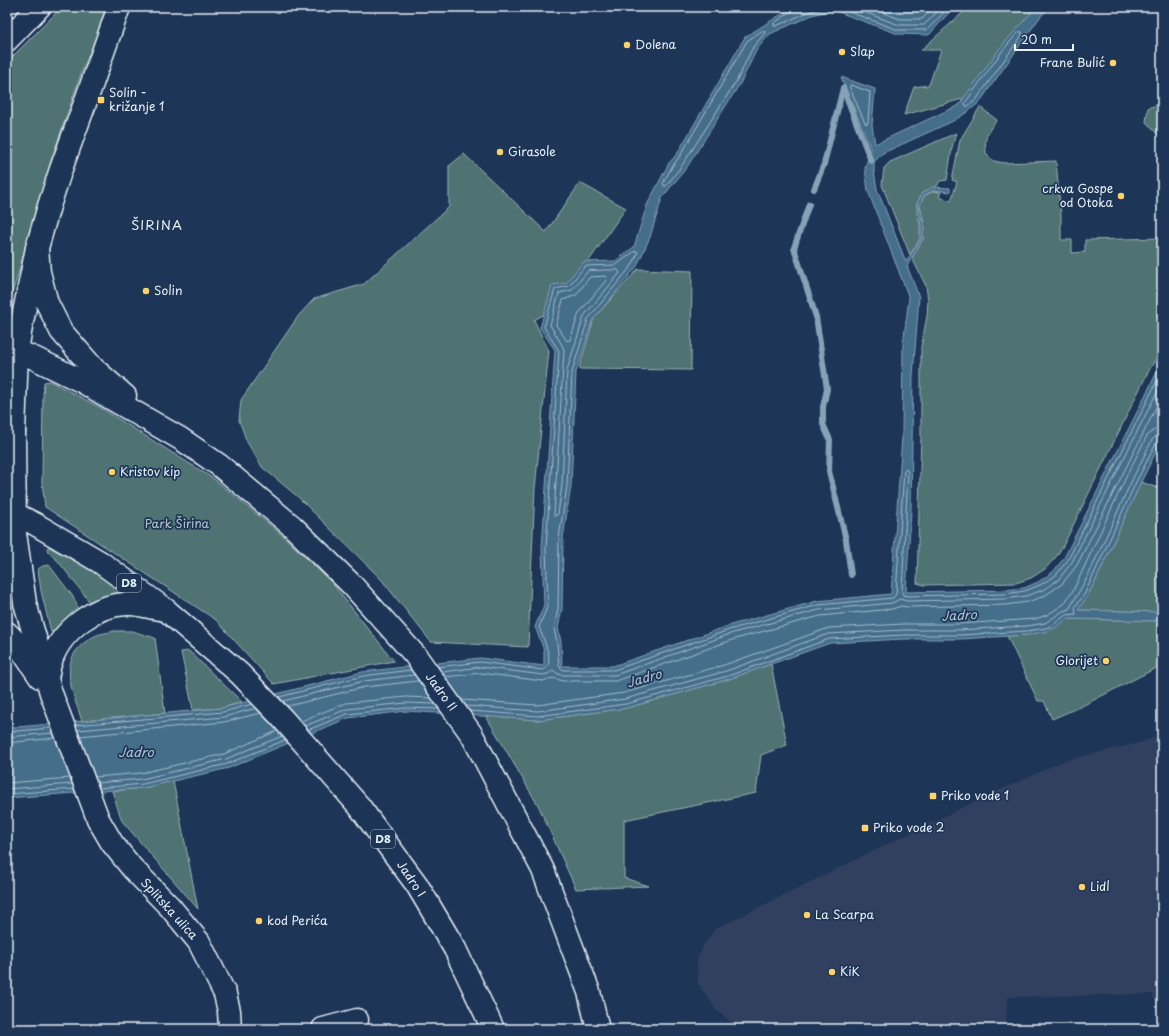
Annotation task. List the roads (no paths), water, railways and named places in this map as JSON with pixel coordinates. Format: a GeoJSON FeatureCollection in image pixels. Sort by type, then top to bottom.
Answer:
{"type":"FeatureCollection","features":[{"type":"Feature","properties":{"kind":"main road"},"geometry":{"type":"LineString","coordinates":[[7,40],[39,7]]}},
{"type":"Feature","properties":{"kind":"main road"},"geometry":{"type":"LineString","coordinates":[[49,686],[25,602],[11,512],[10,438],[12,349],[37,248],[60,169],[119,7]]}},
{"type":"Feature","properties":{"kind":"main road"},"geometry":{"type":"LineString","coordinates":[[37,248],[39,272],[47,303],[61,331],[93,368],[150,420]]}},
{"type":"Feature","properties":{"kind":"main road"},"geometry":{"type":"LineString","coordinates":[[12,349],[81,381],[150,420]]}},
{"type":"Feature","properties":{"kind":"main road","name":"Jadro II"},"geometry":{"type":"LineString","coordinates":[[150,420],[219,465],[292,526],[352,585],[415,655],[468,729],[543,870],[589,992],[598,1029]]}},
{"type":"Feature","properties":{"kind":"main road","name":"D8"},"geometry":{"type":"LineString","coordinates":[[11,512],[100,562],[166,610]]}},
{"type":"Feature","properties":{"kind":"main road"},"geometry":{"type":"LineString","coordinates":[[49,686],[51,661],[60,643],[74,627],[91,614],[112,606],[130,604],[166,610]]}},
{"type":"Feature","properties":{"kind":"main road","name":"Jadro I"},"geometry":{"type":"LineString","coordinates":[[166,610],[240,674],[282,718],[359,806],[417,885],[455,949],[493,1029]]}},
{"type":"Feature","properties":{"kind":"main road"},"geometry":{"type":"LineString","coordinates":[[7,633],[16,642],[49,686]]}},
{"type":"Feature","properties":{"kind":"main road","name":"Splitska ulica"},"geometry":{"type":"LineString","coordinates":[[49,686],[98,819],[112,843],[132,868],[170,907],[199,942],[225,994],[229,1011],[230,1029]]}},
{"type":"Feature","properties":{"kind":"main road"},"geometry":{"type":"LineString","coordinates":[[323,1029],[357,1020]]}},
{"type":"Feature","properties":{"kind":"water","name":"Jadro"},"geometry":{"type":"Polygon","coordinates":[[[793,7],[954,7],[929,35],[898,34],[833,10],[812,15],[770,34],[757,49],[741,82],[687,167],[662,198],[650,237],[637,266],[592,321],[576,372],[571,486],[563,538],[562,609],[558,628],[561,642],[562,666],[613,666],[731,625],[817,601],[891,594],[902,437],[903,344],[909,298],[868,191],[865,168],[871,149],[841,77],[875,89],[872,125],[875,144],[959,105],[1000,48],[1036,7],[1050,7],[1040,17],[979,103],[953,121],[883,153],[874,162],[877,189],[906,262],[921,239],[921,224],[917,204],[922,193],[933,187],[950,188],[950,192],[934,190],[924,195],[920,205],[920,214],[924,224],[923,239],[907,266],[919,297],[913,375],[911,510],[906,592],[1005,590],[1024,588],[1038,582],[1053,572],[1064,558],[1162,362],[1162,440],[1096,580],[1078,610],[1162,612],[1162,621],[1067,619],[1055,628],[1048,631],[1027,635],[960,639],[904,639],[830,643],[729,679],[627,708],[538,720],[407,711],[348,718],[229,768],[143,788],[7,798],[7,728],[222,708],[362,672],[480,658],[544,666],[544,650],[535,627],[544,605],[542,548],[555,350],[540,328],[552,285],[566,283],[583,262],[615,261],[634,247],[647,205],[669,163],[677,154],[745,37],[793,7]]]}},
{"type":"Feature","properties":{"kind":"waterway"},"geometry":{"type":"LineString","coordinates":[[843,88],[871,161]]}},
{"type":"Feature","properties":{"kind":"waterway"},"geometry":{"type":"LineString","coordinates":[[814,189],[824,164],[843,88]]}},
{"type":"Feature","properties":{"kind":"waterway"},"geometry":{"type":"LineString","coordinates":[[809,204],[794,248],[816,317],[827,389],[823,407],[823,424],[830,440],[829,471],[846,540],[851,575]]}},
{"type":"Feature","properties":{"kind":"place","name":"Dolena"},"geometry":{"type":"Point","coordinates":[627,45]}},
{"type":"Feature","properties":{"kind":"place","name":"Slap"},"geometry":{"type":"Point","coordinates":[842,52]}},
{"type":"Feature","properties":{"kind":"place","name":"Frane Bulić"},"geometry":{"type":"Point","coordinates":[1113,63]}},
{"type":"Feature","properties":{"kind":"place","name":"Solin - križanje 1"},"geometry":{"type":"Point","coordinates":[101,100]}},
{"type":"Feature","properties":{"kind":"place","name":"Girasole"},"geometry":{"type":"Point","coordinates":[500,152]}},
{"type":"Feature","properties":{"kind":"place","name":"crkva Gospe od Otoka"},"geometry":{"type":"Point","coordinates":[1121,196]}},
{"type":"Feature","properties":{"kind":"place","name":"Solin"},"geometry":{"type":"Point","coordinates":[146,291]}},
{"type":"Feature","properties":{"kind":"place","name":"Kristov kip"},"geometry":{"type":"Point","coordinates":[112,472]}},
{"type":"Feature","properties":{"kind":"place","name":"Glorijet"},"geometry":{"type":"Point","coordinates":[1106,661]}},
{"type":"Feature","properties":{"kind":"place","name":"Priko vode 1"},"geometry":{"type":"Point","coordinates":[933,796]}},
{"type":"Feature","properties":{"kind":"place","name":"Priko vode 2"},"geometry":{"type":"Point","coordinates":[865,828]}},
{"type":"Feature","properties":{"kind":"place","name":"Lidl"},"geometry":{"type":"Point","coordinates":[1082,887]}},
{"type":"Feature","properties":{"kind":"place","name":"La Scarpa"},"geometry":{"type":"Point","coordinates":[807,915]}},
{"type":"Feature","properties":{"kind":"place","name":"kod Perića"},"geometry":{"type":"Point","coordinates":[259,921]}},
{"type":"Feature","properties":{"kind":"place","name":"KiK"},"geometry":{"type":"Point","coordinates":[832,972]}},
{"type":"Feature","properties":{"kind":"district","name":"ŠIRINA"},"geometry":{"type":"Point","coordinates":[157,225]}},
{"type":"Feature","properties":{"kind":"park label","name":"Park Širina"},"geometry":{"type":"Point","coordinates":[177,524]}}]}
